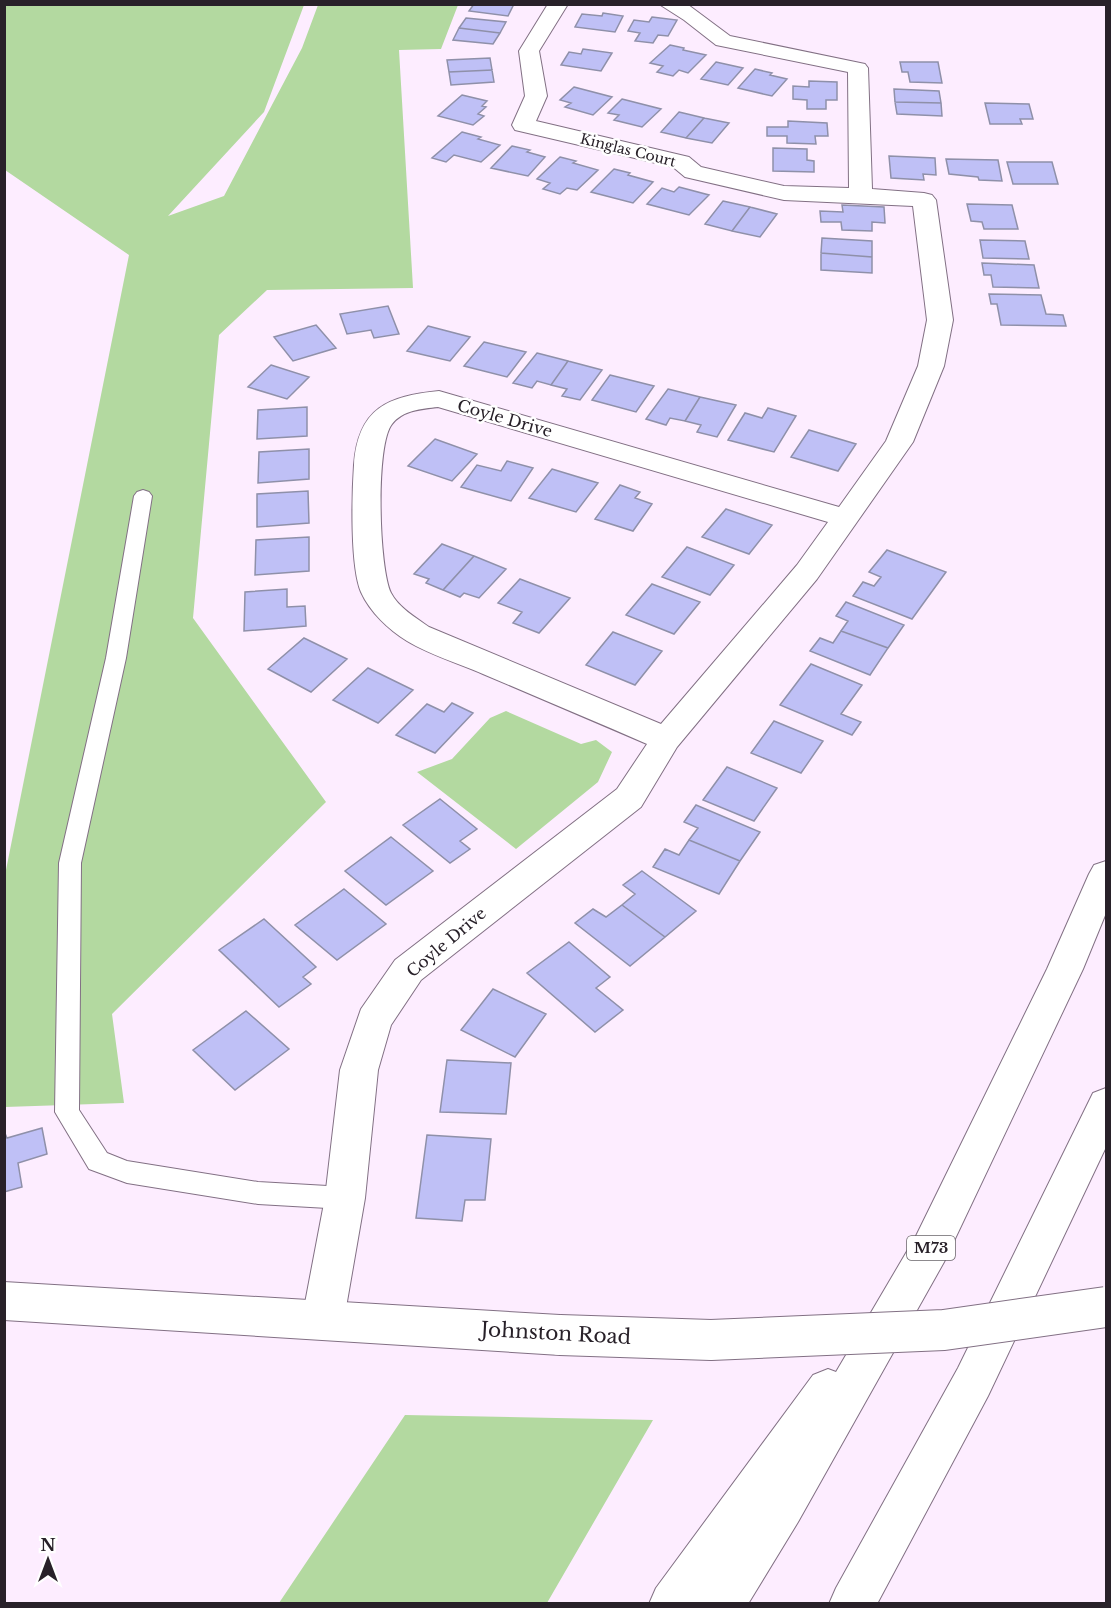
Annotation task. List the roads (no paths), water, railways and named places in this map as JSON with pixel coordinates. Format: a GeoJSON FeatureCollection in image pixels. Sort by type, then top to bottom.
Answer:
{"type":"FeatureCollection","features":[{"type":"Feature","properties":{"kind":"main road","name":"Kinglas Court"},"geometry":{"type":"LineString","coordinates":[[558,4],[529,51],[536,96],[523,125],[681,162],[693,172],[784,193],[861,195],[924,200],[940,320],[931,366],[899,442],[846,518]]}},
{"type":"Feature","properties":{"kind":"main road"},"geometry":{"type":"LineString","coordinates":[[669,4],[695,18],[706,30],[723,41],[858,68],[861,195]]}},
{"type":"Feature","properties":{"kind":"main road","name":"Coyle Drive"},"geometry":{"type":"LineString","coordinates":[[323,1319],[345,1198],[359,1070],[374,1020],[408,970],[630,798],[666,739],[807,573],[846,518],[439,399],[419,399],[395,406],[378,423],[369,442],[369,566],[376,593],[394,616],[418,634],[666,739]]}},
{"type":"Feature","properties":{"kind":"main road","name":"M73"},"geometry":{"type":"LineString","coordinates":[[721,1604],[782,1506],[930,1249],[1065,969],[1107,874]]}},
{"type":"Feature","properties":{"kind":"main road"},"geometry":{"type":"LineString","coordinates":[[870,1604],[973,1382],[1107,1104]]}},
{"type":"Feature","properties":{"kind":"main road"},"geometry":{"type":"LineString","coordinates":[[672,1604],[930,1249]]}},
{"type":"Feature","properties":{"kind":"main road","name":"Johnston Road"},"geometry":{"type":"LineString","coordinates":[[4,1301],[560,1335],[711,1340],[932,1331],[1107,1307]]}},
{"type":"Feature","properties":{"kind":"main road"},"geometry":{"type":"LineString","coordinates":[[852,1604],[973,1382]]}},
{"type":"Feature","properties":{"kind":"lane"},"geometry":{"type":"LineString","coordinates":[[143,496],[116,658],[70,863],[67,1112],[98,1161],[127,1172],[258,1193],[345,1198]]}}]}
